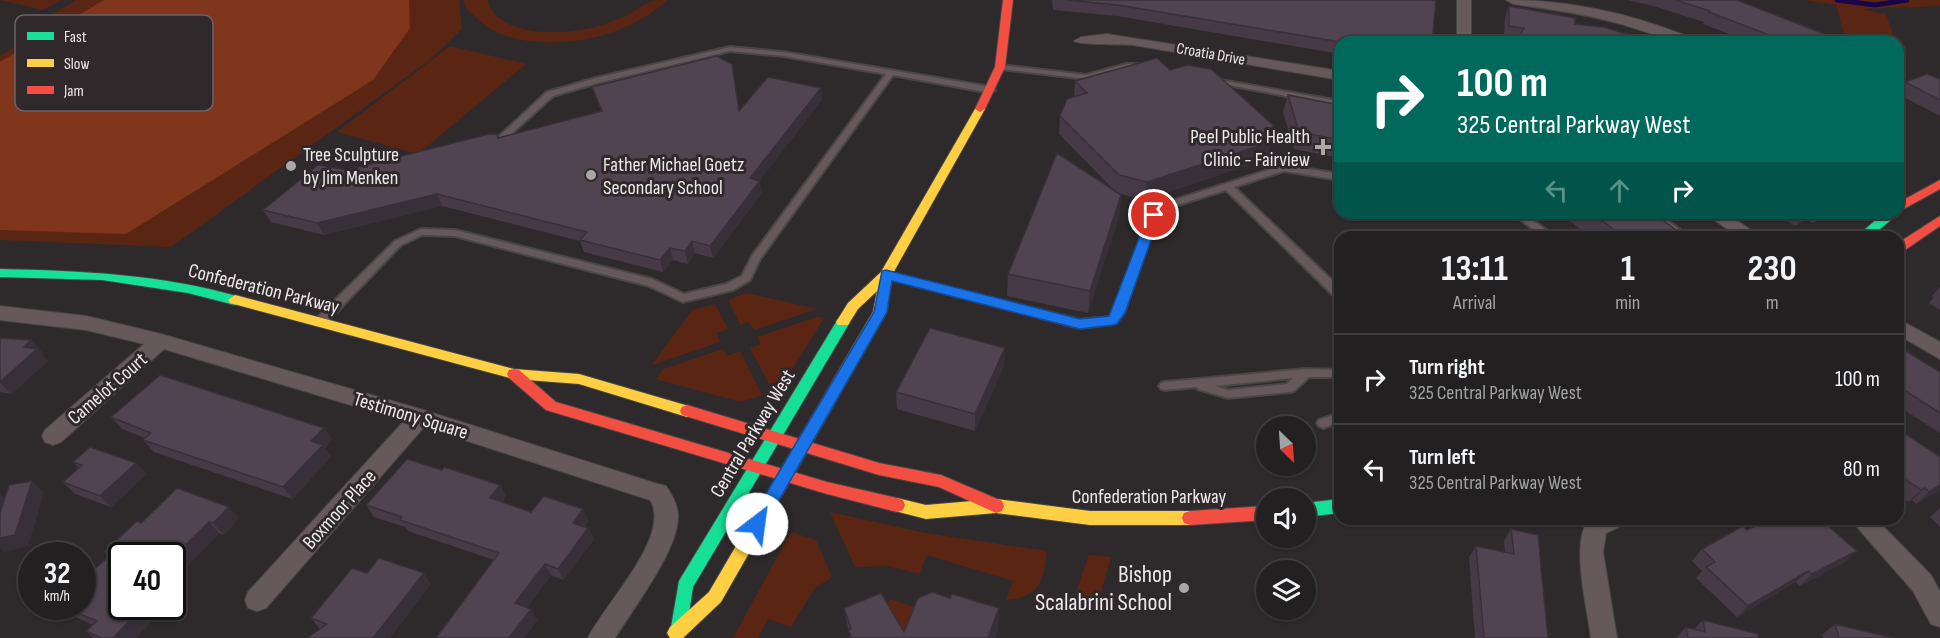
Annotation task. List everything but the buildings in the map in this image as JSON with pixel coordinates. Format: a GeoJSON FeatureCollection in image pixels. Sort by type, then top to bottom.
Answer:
{"type":"FeatureCollection","features":[{"type":"Feature","properties":{"kind":"street","name":"Central Parkway West"},"geometry":{"type":"LineString","coordinates":[[676,632],[685,586],[754,467],[853,306],[886,275],[991,90],[1000,67],[1005,42],[1008,0]]}},
{"type":"Feature","properties":{"kind":"street"},"geometry":{"type":"LineString","coordinates":[[1464,0],[1464,36]]}},
{"type":"Feature","properties":{"kind":"street"},"geometry":{"type":"LineString","coordinates":[[1512,0],[1587,11],[1647,26],[1674,36]]}},
{"type":"Feature","properties":{"kind":"street","name":"Croatia Drive"},"geometry":{"type":"LineString","coordinates":[[1081,41],[1107,38],[1133,41],[1334,75]]}},
{"type":"Feature","properties":{"kind":"street"},"geometry":{"type":"LineString","coordinates":[[1904,205],[1940,184]]}},
{"type":"Feature","properties":{"kind":"street"},"geometry":{"type":"LineString","coordinates":[[1723,219],[1742,231]]}},
{"type":"Feature","properties":{"kind":"street"},"geometry":{"type":"LineString","coordinates":[[1870,231],[1884,219]]}},
{"type":"Feature","properties":{"kind":"street"},"geometry":{"type":"LineString","coordinates":[[1904,245],[1940,220]]}},
{"type":"Feature","properties":{"kind":"street","name":"Confederation Parkway"},"geometry":{"type":"LineString","coordinates":[[0,273],[102,276],[188,288],[321,321],[514,374],[579,380],[879,469],[941,480],[996,506]]}},
{"type":"Feature","properties":{"kind":"street","name":"Central Parkway West"},"geometry":{"type":"LineString","coordinates":[[676,632],[715,597],[880,312],[886,275]]}},
{"type":"Feature","properties":{"kind":"street","name":"Testimony Square"},"geometry":{"type":"LineString","coordinates":[[0,313],[86,322],[161,341],[420,417],[658,493],[664,502],[667,521],[662,541],[601,638]]}},
{"type":"Feature","properties":{"kind":"street"},"geometry":{"type":"LineString","coordinates":[[1904,330],[1940,352]]}},
{"type":"Feature","properties":{"kind":"street","name":"Camelot Court"},"geometry":{"type":"LineString","coordinates":[[53,436],[161,341]]}},
{"type":"Feature","properties":{"kind":"street","name":"Confederation Parkway"},"geometry":{"type":"LineString","coordinates":[[514,374],[551,406],[785,476],[926,512],[996,506],[1090,518],[1222,517],[1256,514]]}},
{"type":"Feature","properties":{"kind":"street","name":"Boxmoor Place"},"geometry":{"type":"LineString","coordinates":[[257,600],[420,417]]}},
{"type":"Feature","properties":{"kind":"street"},"geometry":{"type":"LineString","coordinates":[[1316,509],[1334,507]]}},
{"type":"Feature","properties":{"kind":"street"},"geometry":{"type":"LineString","coordinates":[[1600,525],[1596,527],[1591,552],[1604,638]]}},
{"type":"Feature","properties":{"kind":"street"},"geometry":{"type":"LineString","coordinates":[[1867,525],[1922,583],[1940,616]]}},
{"type":"Feature","properties":{"kind":"lane"},"geometry":{"type":"LineString","coordinates":[[497,141],[550,94],[730,49],[783,54],[991,90]]}},
{"type":"Feature","properties":{"kind":"lane"},"geometry":{"type":"LineString","coordinates":[[1000,67],[1079,77],[1127,66],[1148,68]]}},
{"type":"Feature","properties":{"kind":"lane"},"geometry":{"type":"LineString","coordinates":[[321,321],[398,243],[421,232],[454,233],[652,283],[683,298],[729,287],[746,278],[756,258],[891,72]]}},
{"type":"Feature","properties":{"kind":"lane"},"geometry":{"type":"LineString","coordinates":[[1204,78],[1334,103]]}},
{"type":"Feature","properties":{"kind":"lane"},"geometry":{"type":"LineString","coordinates":[[886,275],[1080,324],[1113,320],[1119,313],[1154,215],[1162,207],[1284,168],[1334,176]]}},
{"type":"Feature","properties":{"kind":"lane"},"geometry":{"type":"LineString","coordinates":[[1227,186],[1334,289]]}},
{"type":"Feature","properties":{"kind":"lane"},"geometry":{"type":"LineString","coordinates":[[1525,219],[1542,231]]}},
{"type":"Feature","properties":{"kind":"lane"},"geometry":{"type":"LineString","coordinates":[[1660,219],[1676,231]]}},
{"type":"Feature","properties":{"kind":"lane"},"geometry":{"type":"LineString","coordinates":[[1165,386],[1196,384],[1228,394],[1290,388],[1306,373],[1334,373]]}},
{"type":"Feature","properties":{"kind":"lane"},"geometry":{"type":"LineString","coordinates":[[1323,423],[1334,419]]}},
{"type":"Feature","properties":{"kind":"shaded area"},"geometry":{"type":"Polygon","coordinates":[[[0,0],[61,0],[43,10],[0,0]]]}},
{"type":"Feature","properties":{"kind":"shaded area"},"geometry":{"type":"Polygon","coordinates":[[[76,0],[459,0],[462,29],[430,60],[171,247],[0,240],[0,56],[15,47],[15,111],[213,111],[213,15],[51,15],[76,0]]]}},
{"type":"Feature","properties":{"kind":"shaded area"},"geometry":{"type":"Polygon","coordinates":[[[104,0],[409,0],[410,28],[373,80],[126,234],[0,230],[0,62],[15,53],[15,111],[213,111],[213,15],[79,15],[104,0]]]}},
{"type":"Feature","properties":{"kind":"shaded area"},"geometry":{"type":"Polygon","coordinates":[[[464,0],[488,0],[494,14],[516,27],[557,32],[600,26],[625,16],[648,2],[667,0],[631,25],[609,33],[587,39],[540,42],[518,39],[493,31],[465,7],[464,0]]]}},
{"type":"Feature","properties":{"kind":"shaded area"},"geometry":{"type":"Polygon","coordinates":[[[1804,0],[1940,0],[1940,6],[1861,9],[1886,14],[1893,36],[1844,36],[1836,5],[1804,0]]]}},
{"type":"Feature","properties":{"kind":"shaded area"},"geometry":{"type":"Polygon","coordinates":[[[450,46],[526,64],[418,154],[337,132],[450,46]]]}},
{"type":"Feature","properties":{"kind":"shaded area"},"geometry":{"type":"Polygon","coordinates":[[[746,293],[817,309],[754,330],[749,322],[741,325],[728,300],[746,293]]]}},
{"type":"Feature","properties":{"kind":"shaded area"},"geometry":{"type":"Polygon","coordinates":[[[715,304],[728,329],[716,333],[720,342],[652,365],[692,310],[715,304]]]}},
{"type":"Feature","properties":{"kind":"shaded area"},"geometry":{"type":"Polygon","coordinates":[[[817,317],[824,318],[780,389],[773,392],[750,348],[761,344],[757,337],[817,317]]]}},
{"type":"Feature","properties":{"kind":"shaded area"},"geometry":{"type":"Polygon","coordinates":[[[723,349],[727,356],[740,351],[762,395],[741,402],[656,379],[664,369],[723,349]]]}},
{"type":"Feature","properties":{"kind":"shaded area"},"geometry":{"type":"Polygon","coordinates":[[[830,512],[925,533],[1047,551],[1044,571],[1038,586],[1033,591],[1018,598],[1006,600],[1013,581],[927,555],[919,574],[890,566],[855,567],[830,512]]]}},
{"type":"Feature","properties":{"kind":"shaded area"},"geometry":{"type":"Polygon","coordinates":[[[791,532],[816,540],[832,577],[814,589],[791,627],[768,619],[758,638],[733,638],[791,532]]]}},
{"type":"Feature","properties":{"kind":"shaded area"},"geometry":{"type":"Polygon","coordinates":[[[1089,555],[1111,557],[1096,608],[1073,601],[1089,555]]]}},
{"type":"Feature","properties":{"kind":"shaded area"},"geometry":{"type":"Polygon","coordinates":[[[890,599],[933,613],[898,638],[886,606],[890,599]]]}},
{"type":"Feature","properties":{"kind":"waterway"},"geometry":{"type":"LineString","coordinates":[[1837,0],[1875,5],[1907,0]]}},
{"type":"Feature","properties":{"kind":"traffic: fast"},"geometry":{"type":"LineString","coordinates":[[1870,231],[1884,219]]}},
{"type":"Feature","properties":{"kind":"traffic: fast"},"geometry":{"type":"LineString","coordinates":[[0,273],[102,276],[188,288],[235,300]]}},
{"type":"Feature","properties":{"kind":"traffic: fast"},"geometry":{"type":"LineString","coordinates":[[680,627],[685,586],[843,322]]}},
{"type":"Feature","properties":{"kind":"traffic: fast"},"geometry":{"type":"LineString","coordinates":[[1316,509],[1334,507]]}},
{"type":"Feature","properties":{"kind":"traffic: slow"},"geometry":{"type":"LineString","coordinates":[[843,322],[853,306],[886,275],[980,109]]}},
{"type":"Feature","properties":{"kind":"traffic: slow"},"geometry":{"type":"LineString","coordinates":[[676,633],[715,597],[880,312],[886,275]]}},
{"type":"Feature","properties":{"kind":"traffic: slow"},"geometry":{"type":"LineString","coordinates":[[235,300],[514,374],[579,379],[687,411]]}},
{"type":"Feature","properties":{"kind":"traffic: slow"},"geometry":{"type":"LineString","coordinates":[[897,505],[926,512],[996,506],[1090,518],[1190,518]]}},
{"type":"Feature","properties":{"kind":"traffic: jam"},"geometry":{"type":"LineString","coordinates":[[980,109],[1000,67],[1008,0]]}},
{"type":"Feature","properties":{"kind":"traffic: jam"},"geometry":{"type":"LineString","coordinates":[[1904,205],[1940,184]]}},
{"type":"Feature","properties":{"kind":"traffic: jam"},"geometry":{"type":"LineString","coordinates":[[1904,245],[1940,220]]}},
{"type":"Feature","properties":{"kind":"traffic: jam"},"geometry":{"type":"LineString","coordinates":[[514,374],[551,406],[827,488],[897,505]]}},
{"type":"Feature","properties":{"kind":"traffic: jam"},"geometry":{"type":"LineString","coordinates":[[687,411],[879,469],[941,481],[996,506]]}},
{"type":"Feature","properties":{"kind":"traffic: jam"},"geometry":{"type":"LineString","coordinates":[[1190,518],[1256,514]]}},
{"type":"Feature","properties":{"kind":"place","name":"Peel Public Health Clinic - Fairview"},"geometry":{"type":"Point","coordinates":[1323,147]}},
{"type":"Feature","properties":{"kind":"place","name":"Tree Sculpture by Jim Menken"},"geometry":{"type":"Point","coordinates":[291,166]}},
{"type":"Feature","properties":{"kind":"place","name":"Father Michael Goetz Secondary School"},"geometry":{"type":"Point","coordinates":[591,175]}},
{"type":"Feature","properties":{"kind":"place","name":"Bishop Scalabrini School"},"geometry":{"type":"Point","coordinates":[1184,588]}},
{"type":"Feature","properties":{"kind":"route"},"geometry":{"type":"LineString","coordinates":[[757,524],[880,312],[886,275],[1080,324],[1113,320],[1119,313],[1154,215]]}}]}
